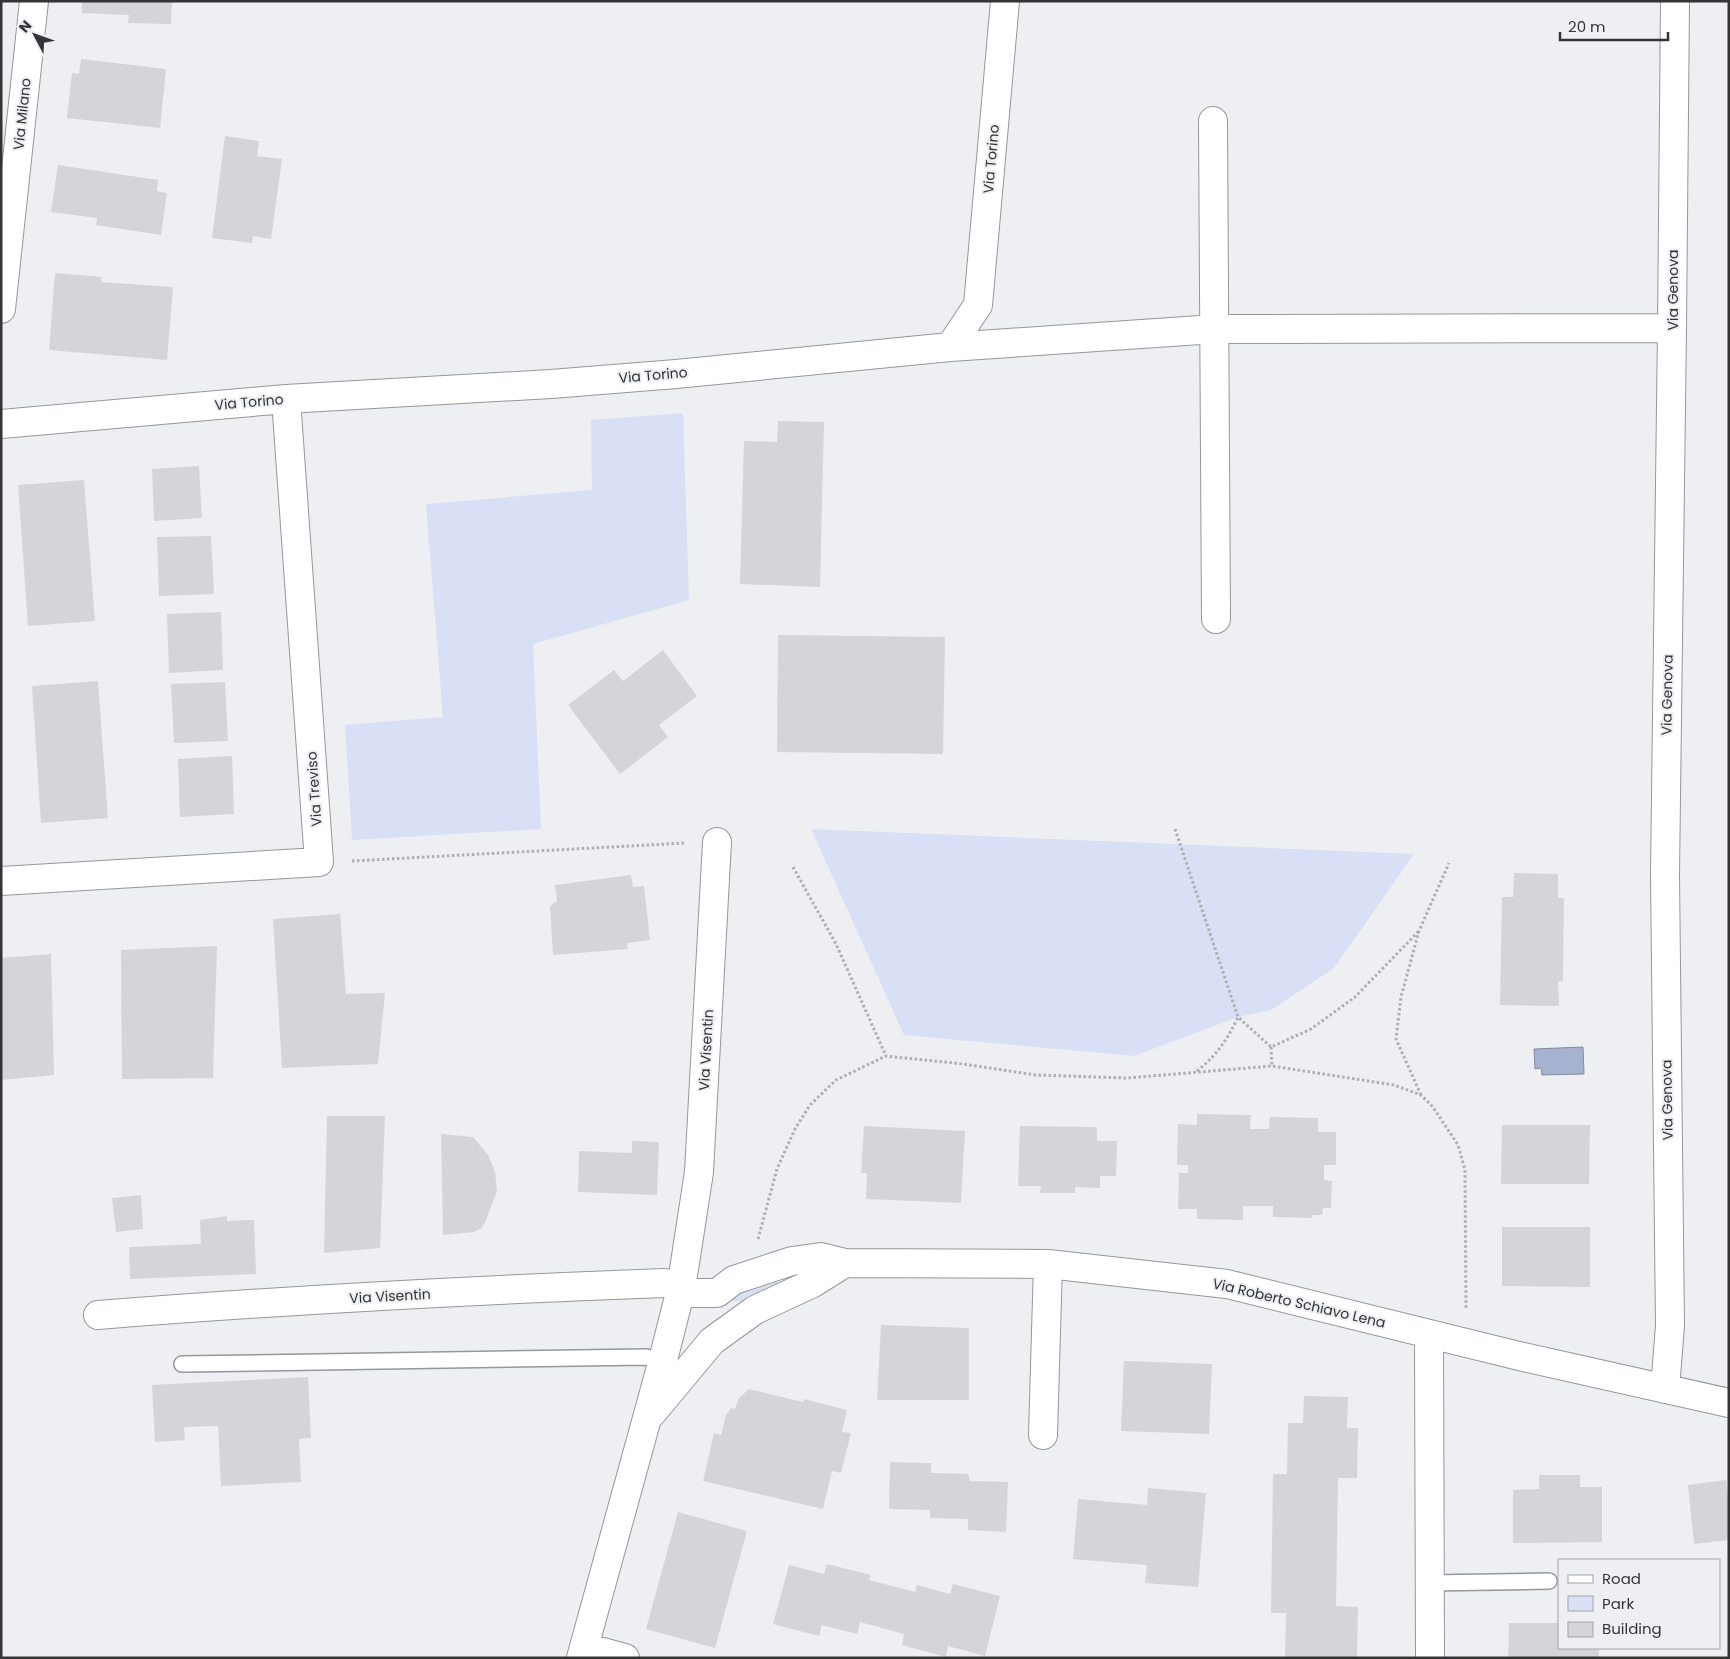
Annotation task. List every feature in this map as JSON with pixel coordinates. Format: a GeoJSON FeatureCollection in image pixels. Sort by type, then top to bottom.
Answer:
{"type":"FeatureCollection","features":[{"type":"Feature","properties":{"kind":"street","name":"Via Milano"},"geometry":{"type":"LineString","coordinates":[[1,310],[9,166],[34,1]]}},
{"type":"Feature","properties":{"kind":"street","name":"Via Torino"},"geometry":{"type":"LineString","coordinates":[[1,424],[286,399],[551,384],[676,374],[950,347],[978,305],[1005,1]]}},
{"type":"Feature","properties":{"kind":"street","name":"Via Genova"},"geometry":{"type":"LineString","coordinates":[[1665,1389],[1670,1326],[1665,875],[1675,1]]}},
{"type":"Feature","properties":{"kind":"street"},"geometry":{"type":"LineString","coordinates":[[1213,121],[1216,619]]}},
{"type":"Feature","properties":{"kind":"street"},"geometry":{"type":"LineString","coordinates":[[950,347],[1215,329],[1672,328]]}},
{"type":"Feature","properties":{"kind":"street","name":"Via Treviso"},"geometry":{"type":"LineString","coordinates":[[286,399],[319,862]]}},
{"type":"Feature","properties":{"kind":"street","name":"Via Visentin"},"geometry":{"type":"LineString","coordinates":[[626,1658],[583,1652],[663,1360],[682,1281],[699,1172],[717,842]]}},
{"type":"Feature","properties":{"kind":"street"},"geometry":{"type":"LineString","coordinates":[[1,881],[319,862]]}},
{"type":"Feature","properties":{"kind":"street","name":"Via Roberto Schiavo Lena"},"geometry":{"type":"LineString","coordinates":[[682,1281],[699,1275],[734,1280],[792,1261],[821,1257],[845,1263],[1048,1264],[1227,1284],[1466,1343],[1729,1403]]}},
{"type":"Feature","properties":{"kind":"street"},"geometry":{"type":"LineString","coordinates":[[647,1419],[712,1341],[755,1310],[813,1283],[845,1263]]}},
{"type":"Feature","properties":{"kind":"street"},"geometry":{"type":"LineString","coordinates":[[1043,1435],[1048,1264]]}},
{"type":"Feature","properties":{"kind":"street"},"geometry":{"type":"LineString","coordinates":[[682,1281],[718,1315],[755,1310]]}},
{"type":"Feature","properties":{"kind":"street","name":"Via Visentin"},"geometry":{"type":"LineString","coordinates":[[98,1315],[179,1308],[682,1281]]}},
{"type":"Feature","properties":{"kind":"street"},"geometry":{"type":"LineString","coordinates":[[1429,1334],[1430,1658]]}},
{"type":"Feature","properties":{"kind":"lane"},"geometry":{"type":"LineString","coordinates":[[182,1364],[645,1357],[663,1360]]}},
{"type":"Feature","properties":{"kind":"lane"},"geometry":{"type":"LineString","coordinates":[[1429,1583],[1549,1581]]}},
{"type":"Feature","properties":{"kind":"path"},"geometry":{"type":"LineString","coordinates":[[1175,829],[1238,1017],[1271,1046],[1272,1066]]}},
{"type":"Feature","properties":{"kind":"path"},"geometry":{"type":"LineString","coordinates":[[319,862],[688,843]]}},
{"type":"Feature","properties":{"kind":"path"},"geometry":{"type":"LineString","coordinates":[[1449,863],[1419,931],[1401,997],[1396,1039],[1422,1096],[1433,1107],[1458,1145],[1465,1170],[1466,1343]]}},
{"type":"Feature","properties":{"kind":"path"},"geometry":{"type":"LineString","coordinates":[[793,868],[836,944],[886,1056]]}},
{"type":"Feature","properties":{"kind":"path"},"geometry":{"type":"LineString","coordinates":[[1271,1046],[1311,1029],[1355,997],[1419,931]]}},
{"type":"Feature","properties":{"kind":"path"},"geometry":{"type":"LineString","coordinates":[[1196,1072],[1211,1061],[1229,1037],[1238,1017]]}},
{"type":"Feature","properties":{"kind":"path"},"geometry":{"type":"LineString","coordinates":[[758,1240],[777,1169],[795,1129],[810,1105],[836,1080],[886,1056],[963,1064],[1036,1075],[1127,1078],[1272,1066],[1394,1085],[1422,1096]]}},
{"type":"Feature","properties":{"kind":"green space"},"geometry":{"type":"Polygon","coordinates":[[[683,413],[689,600],[533,644],[541,829],[352,840],[345,725],[443,717],[426,504],[592,490],[591,420],[683,413]]]}},
{"type":"Feature","properties":{"kind":"green space"},"geometry":{"type":"Polygon","coordinates":[[[811,829],[1414,854],[1334,968],[1271,1010],[1238,1017],[1134,1056],[904,1035],[811,829]]]}},
{"type":"Feature","properties":{"kind":"green space"},"geometry":{"type":"Polygon","coordinates":[[[769,1277],[781,1285],[754,1299],[741,1301],[723,1300],[769,1277]]]}},
{"type":"Feature","properties":{"kind":"shaded area"},"geometry":{"type":"Polygon","coordinates":[[[1583,1047],[1584,1074],[1542,1075],[1541,1068],[1535,1069],[1534,1049],[1583,1047]]]}},
{"type":"Feature","properties":{"kind":"building"},"geometry":{"type":"Polygon","coordinates":[[[82,1],[172,1],[171,24],[128,23],[129,15],[82,13],[82,1]]]}},
{"type":"Feature","properties":{"kind":"building"},"geometry":{"type":"Polygon","coordinates":[[[81,59],[166,69],[160,128],[67,118],[72,73],[79,74],[81,59]]]}},
{"type":"Feature","properties":{"kind":"building"},"geometry":{"type":"Polygon","coordinates":[[[225,136],[259,141],[257,156],[282,159],[271,239],[253,236],[252,243],[212,238],[225,136]]]}},
{"type":"Feature","properties":{"kind":"building"},"geometry":{"type":"Polygon","coordinates":[[[58,165],[158,180],[157,191],[167,193],[161,235],[96,225],[97,218],[51,212],[58,165]]]}},
{"type":"Feature","properties":{"kind":"building"},"geometry":{"type":"Polygon","coordinates":[[[55,273],[102,277],[101,282],[173,287],[167,360],[49,350],[55,273]]]}},
{"type":"Feature","properties":{"kind":"building"},"geometry":{"type":"Polygon","coordinates":[[[778,421],[824,422],[820,587],[740,584],[744,441],[777,442],[778,421]]]}},
{"type":"Feature","properties":{"kind":"building"},"geometry":{"type":"Polygon","coordinates":[[[199,466],[202,518],[154,521],[152,469],[199,466]]]}},
{"type":"Feature","properties":{"kind":"building"},"geometry":{"type":"Polygon","coordinates":[[[84,480],[95,621],[28,626],[18,485],[84,480]]]}},
{"type":"Feature","properties":{"kind":"building"},"geometry":{"type":"Polygon","coordinates":[[[211,536],[214,594],[159,596],[157,537],[211,536]]]}},
{"type":"Feature","properties":{"kind":"building"},"geometry":{"type":"Polygon","coordinates":[[[221,612],[223,670],[169,673],[167,614],[221,612]]]}},
{"type":"Feature","properties":{"kind":"building"},"geometry":{"type":"Polygon","coordinates":[[[778,635],[945,637],[943,754],[777,752],[778,635]]]}},
{"type":"Feature","properties":{"kind":"building"},"geometry":{"type":"Polygon","coordinates":[[[663,650],[697,696],[659,725],[668,737],[620,774],[568,705],[614,670],[623,681],[663,650]]]}},
{"type":"Feature","properties":{"kind":"building"},"geometry":{"type":"Polygon","coordinates":[[[98,681],[108,818],[41,823],[32,686],[98,681]]]}},
{"type":"Feature","properties":{"kind":"building"},"geometry":{"type":"Polygon","coordinates":[[[225,682],[228,741],[174,743],[171,684],[225,682]]]}},
{"type":"Feature","properties":{"kind":"building"},"geometry":{"type":"Polygon","coordinates":[[[232,756],[234,814],[180,817],[178,759],[232,756]]]}},
{"type":"Feature","properties":{"kind":"building"},"geometry":{"type":"Polygon","coordinates":[[[1514,873],[1558,874],[1558,898],[1564,898],[1563,981],[1558,982],[1559,1006],[1500,1005],[1502,897],[1513,897],[1514,873]]]}},
{"type":"Feature","properties":{"kind":"building"},"geometry":{"type":"Polygon","coordinates":[[[631,875],[633,887],[644,886],[650,940],[627,943],[628,949],[553,955],[550,906],[557,901],[555,885],[631,875]]]}},
{"type":"Feature","properties":{"kind":"building"},"geometry":{"type":"Polygon","coordinates":[[[340,914],[346,994],[385,993],[378,1064],[282,1068],[273,919],[340,914]]]}},
{"type":"Feature","properties":{"kind":"building"},"geometry":{"type":"Polygon","coordinates":[[[217,946],[213,1078],[122,1079],[121,950],[217,946]]]}},
{"type":"Feature","properties":{"kind":"building"},"geometry":{"type":"Polygon","coordinates":[[[51,954],[54,1075],[1,1080],[1,958],[51,954]]]}},
{"type":"Feature","properties":{"kind":"building"},"geometry":{"type":"Polygon","coordinates":[[[1197,1114],[1251,1115],[1250,1129],[1269,1129],[1270,1117],[1318,1118],[1318,1132],[1336,1132],[1336,1165],[1324,1165],[1324,1180],[1332,1181],[1331,1208],[1323,1208],[1322,1215],[1312,1215],[1312,1218],[1273,1217],[1273,1206],[1243,1206],[1243,1220],[1197,1219],[1197,1209],[1178,1209],[1179,1173],[1188,1173],[1188,1165],[1177,1165],[1178,1124],[1197,1125],[1197,1114]]]}},
{"type":"Feature","properties":{"kind":"building"},"geometry":{"type":"Polygon","coordinates":[[[327,1116],[385,1116],[380,1248],[324,1253],[327,1116]]]}},
{"type":"Feature","properties":{"kind":"building"},"geometry":{"type":"Polygon","coordinates":[[[1502,1125],[1590,1125],[1589,1184],[1501,1184],[1502,1125]]]}},
{"type":"Feature","properties":{"kind":"building"},"geometry":{"type":"Polygon","coordinates":[[[864,1126],[965,1131],[961,1203],[866,1199],[867,1173],[861,1173],[864,1126]]]}},
{"type":"Feature","properties":{"kind":"building"},"geometry":{"type":"Polygon","coordinates":[[[1020,1126],[1097,1127],[1097,1141],[1117,1141],[1116,1176],[1100,1176],[1100,1188],[1075,1187],[1075,1193],[1040,1193],[1041,1186],[1018,1186],[1020,1126]]]}},
{"type":"Feature","properties":{"kind":"building"},"geometry":{"type":"Polygon","coordinates":[[[441,1134],[473,1137],[488,1155],[495,1172],[497,1191],[482,1228],[474,1232],[443,1235],[441,1134]]]}},
{"type":"Feature","properties":{"kind":"building"},"geometry":{"type":"Polygon","coordinates":[[[632,1141],[659,1142],[657,1195],[578,1192],[579,1151],[632,1153],[632,1141]]]}},
{"type":"Feature","properties":{"kind":"building"},"geometry":{"type":"Polygon","coordinates":[[[141,1195],[143,1229],[116,1232],[112,1198],[141,1195]]]}},
{"type":"Feature","properties":{"kind":"building"},"geometry":{"type":"Polygon","coordinates":[[[227,1216],[227,1221],[254,1220],[256,1274],[130,1279],[129,1247],[201,1244],[200,1220],[227,1216]]]}},
{"type":"Feature","properties":{"kind":"building"},"geometry":{"type":"Polygon","coordinates":[[[1502,1227],[1590,1227],[1590,1287],[1502,1286],[1502,1227]]]}},
{"type":"Feature","properties":{"kind":"building"},"geometry":{"type":"Polygon","coordinates":[[[881,1325],[969,1328],[969,1400],[877,1400],[881,1325]]]}},
{"type":"Feature","properties":{"kind":"building"},"geometry":{"type":"Polygon","coordinates":[[[1124,1361],[1212,1364],[1209,1434],[1121,1431],[1124,1361]]]}},
{"type":"Feature","properties":{"kind":"building"},"geometry":{"type":"Polygon","coordinates":[[[308,1377],[311,1438],[299,1439],[301,1482],[221,1486],[218,1426],[184,1427],[185,1440],[155,1442],[152,1385],[308,1377]]]}},
{"type":"Feature","properties":{"kind":"building"},"geometry":{"type":"Polygon","coordinates":[[[749,1389],[803,1402],[804,1399],[847,1410],[842,1432],[851,1433],[841,1473],[832,1471],[823,1509],[703,1481],[714,1433],[721,1435],[726,1415],[731,1408],[735,1409],[739,1398],[749,1389]]]}},
{"type":"Feature","properties":{"kind":"building"},"geometry":{"type":"Polygon","coordinates":[[[1304,1396],[1348,1397],[1347,1428],[1358,1428],[1357,1478],[1338,1478],[1336,1606],[1358,1607],[1357,1658],[1285,1658],[1286,1613],[1271,1613],[1273,1474],[1287,1474],[1288,1423],[1303,1423],[1304,1396]]]}},
{"type":"Feature","properties":{"kind":"building"},"geometry":{"type":"Polygon","coordinates":[[[890,1462],[931,1463],[931,1473],[968,1474],[970,1481],[1008,1482],[1006,1532],[968,1530],[968,1519],[930,1518],[930,1510],[889,1509],[890,1462]]]}},
{"type":"Feature","properties":{"kind":"building"},"geometry":{"type":"Polygon","coordinates":[[[1539,1475],[1580,1475],[1580,1487],[1602,1487],[1602,1542],[1513,1543],[1513,1490],[1539,1489],[1539,1475]]]}},
{"type":"Feature","properties":{"kind":"building"},"geometry":{"type":"Polygon","coordinates":[[[1726,1480],[1729,1503],[1729,1540],[1694,1544],[1688,1485],[1726,1480]]]}},
{"type":"Feature","properties":{"kind":"building"},"geometry":{"type":"Polygon","coordinates":[[[1148,1488],[1206,1493],[1198,1587],[1145,1583],[1147,1565],[1073,1559],[1078,1499],[1147,1505],[1148,1488]]]}},
{"type":"Feature","properties":{"kind":"building"},"geometry":{"type":"Polygon","coordinates":[[[678,1512],[747,1531],[715,1648],[646,1629],[678,1512]]]}},
{"type":"Feature","properties":{"kind":"building"},"geometry":{"type":"Polygon","coordinates":[[[827,1564],[871,1575],[869,1580],[915,1592],[917,1585],[950,1594],[953,1584],[1000,1596],[985,1656],[948,1646],[946,1657],[902,1645],[904,1634],[860,1622],[857,1634],[822,1625],[819,1636],[773,1624],[789,1565],[824,1574],[827,1564]]]}},
{"type":"Feature","properties":{"kind":"building"},"geometry":{"type":"Polygon","coordinates":[[[1509,1623],[1558,1623],[1558,1649],[1599,1649],[1599,1658],[1508,1658],[1509,1623]]]}}]}
